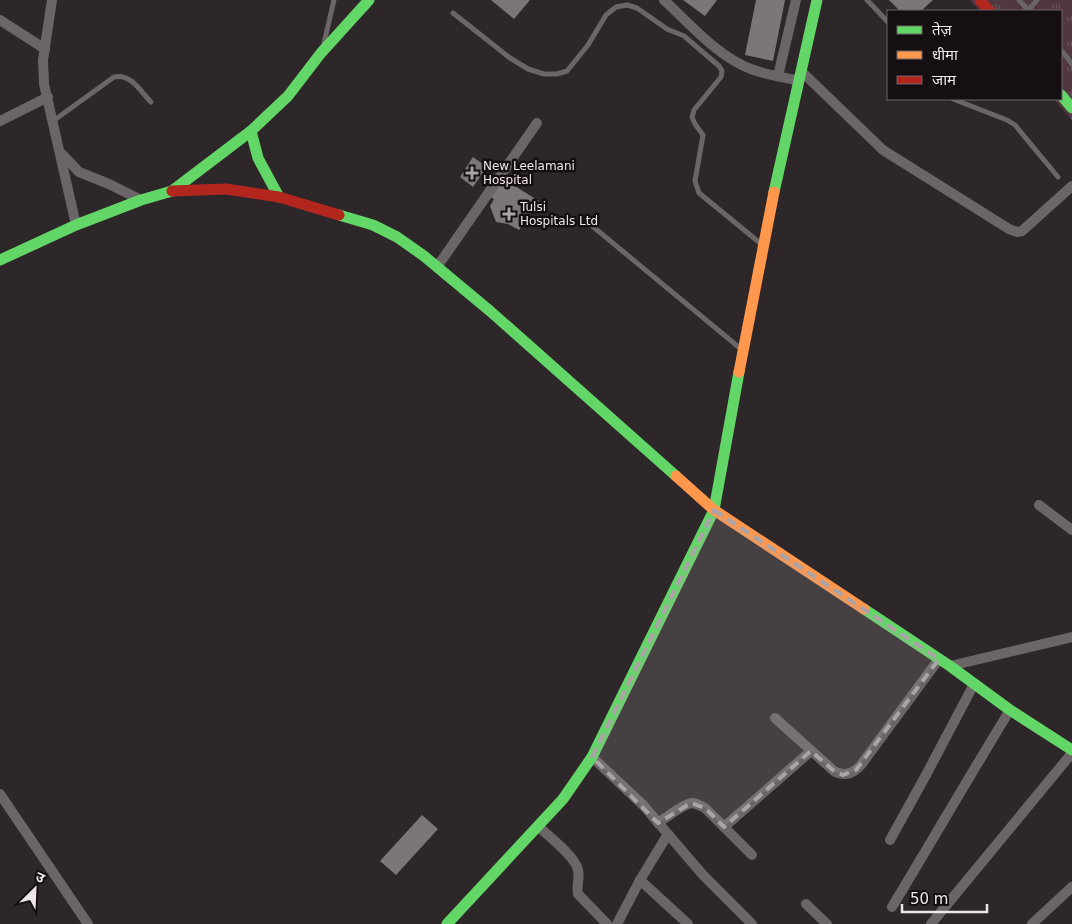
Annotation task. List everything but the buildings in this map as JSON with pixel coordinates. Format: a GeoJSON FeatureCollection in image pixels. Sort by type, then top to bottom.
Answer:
{"type":"FeatureCollection","features":[{"type":"Feature","properties":{"kind":"street"},"geometry":{"type":"LineString","coordinates":[[52,0],[43,70],[76,224]]}},
{"type":"Feature","properties":{"kind":"street"},"geometry":{"type":"LineString","coordinates":[[172,191],[251,131],[288,96],[322,53],[369,0]]}},
{"type":"Feature","properties":{"kind":"street"},"geometry":{"type":"LineString","coordinates":[[664,0],[723,54],[752,69],[778,76],[800,76],[883,150],[1009,229],[1017,232],[1022,231],[1072,186]]}},
{"type":"Feature","properties":{"kind":"street"},"geometry":{"type":"LineString","coordinates":[[778,76],[796,0]]}},
{"type":"Feature","properties":{"kind":"street"},"geometry":{"type":"LineString","coordinates":[[447,924],[563,799],[592,757],[714,510],[763,246],[817,0]]}},
{"type":"Feature","properties":{"kind":"street"},"geometry":{"type":"LineString","coordinates":[[980,0],[988,10]]}},
{"type":"Feature","properties":{"kind":"street"},"geometry":{"type":"LineString","coordinates":[[0,20],[45,48]]}},
{"type":"Feature","properties":{"kind":"street"},"geometry":{"type":"LineString","coordinates":[[0,121],[48,97]]}},
{"type":"Feature","properties":{"kind":"street"},"geometry":{"type":"LineString","coordinates":[[437,267],[537,123]]}},
{"type":"Feature","properties":{"kind":"street"},"geometry":{"type":"LineString","coordinates":[[251,131],[254,150],[259,163],[279,197]]}},
{"type":"Feature","properties":{"kind":"street"},"geometry":{"type":"LineString","coordinates":[[60,152],[79,172],[142,200]]}},
{"type":"Feature","properties":{"kind":"street"},"geometry":{"type":"LineString","coordinates":[[0,260],[76,224],[172,191],[226,189],[279,197],[373,226],[397,237],[490,311],[714,510],[950,666],[1072,752],[931,924]]}},
{"type":"Feature","properties":{"kind":"street"},"geometry":{"type":"LineString","coordinates":[[1039,505],[1072,530]]}},
{"type":"Feature","properties":{"kind":"street"},"geometry":{"type":"LineString","coordinates":[[950,666],[1072,637]]}},
{"type":"Feature","properties":{"kind":"street"},"geometry":{"type":"LineString","coordinates":[[775,718],[835,772],[843,775],[849,774],[856,770],[939,659]]}},
{"type":"Feature","properties":{"kind":"street"},"geometry":{"type":"LineString","coordinates":[[890,840],[974,684]]}},
{"type":"Feature","properties":{"kind":"street"},"geometry":{"type":"LineString","coordinates":[[892,907],[959,792],[1010,710]]}},
{"type":"Feature","properties":{"kind":"street"},"geometry":{"type":"LineString","coordinates":[[724,827],[811,751]]}},
{"type":"Feature","properties":{"kind":"street"},"geometry":{"type":"LineString","coordinates":[[592,757],[643,805],[703,875],[752,924]]}},
{"type":"Feature","properties":{"kind":"street"},"geometry":{"type":"LineString","coordinates":[[0,794],[88,924]]}},
{"type":"Feature","properties":{"kind":"street"},"geometry":{"type":"LineString","coordinates":[[658,823],[691,803],[696,804],[705,808],[752,855]]}},
{"type":"Feature","properties":{"kind":"street"},"geometry":{"type":"LineString","coordinates":[[538,826],[576,863],[579,873],[578,894],[607,924]]}},
{"type":"Feature","properties":{"kind":"street"},"geometry":{"type":"LineString","coordinates":[[617,924],[640,880],[668,834]]}},
{"type":"Feature","properties":{"kind":"street"},"geometry":{"type":"LineString","coordinates":[[640,880],[688,924]]}},
{"type":"Feature","properties":{"kind":"street"},"geometry":{"type":"LineString","coordinates":[[1036,923],[1072,888]]}},
{"type":"Feature","properties":{"kind":"street"},"geometry":{"type":"LineString","coordinates":[[806,904],[827,924]]}},
{"type":"Feature","properties":{"kind":"lane"},"geometry":{"type":"LineString","coordinates":[[322,53],[334,0]]}},
{"type":"Feature","properties":{"kind":"lane"},"geometry":{"type":"LineString","coordinates":[[866,0],[887,21]]}},
{"type":"Feature","properties":{"kind":"lane"},"geometry":{"type":"LineString","coordinates":[[1019,0],[1028,10]]}},
{"type":"Feature","properties":{"kind":"lane"},"geometry":{"type":"LineString","coordinates":[[454,12],[510,58],[528,69],[544,74],[557,74],[567,70],[588,45],[606,16],[616,6],[627,5],[637,8],[667,29],[691,41],[719,66],[722,71],[721,77],[694,110],[692,117],[703,135],[694,181],[696,187],[699,193],[763,246]]}},
{"type":"Feature","properties":{"kind":"lane"},"geometry":{"type":"LineString","coordinates":[[1062,51],[1072,64]]}},
{"type":"Feature","properties":{"kind":"lane"},"geometry":{"type":"LineString","coordinates":[[53,122],[114,77],[120,76],[131,80],[151,102]]}},
{"type":"Feature","properties":{"kind":"lane"},"geometry":{"type":"LineString","coordinates":[[956,100],[1015,124],[1058,177]]}},
{"type":"Feature","properties":{"kind":"lane"},"geometry":{"type":"LineString","coordinates":[[591,225],[743,351]]}},
{"type":"Feature","properties":{"kind":"highlighted area"},"geometry":{"type":"Polygon","coordinates":[[[714,510],[939,659],[856,770],[843,775],[835,772],[811,751],[724,827],[705,808],[691,803],[658,823],[592,757],[714,510]]]}},
{"type":"Feature","properties":{"kind":"green space"},"geometry":{"type":"Polygon","coordinates":[[[970,0],[1072,0],[1072,120],[1055,100],[1062,100],[1062,10],[979,10],[970,0]]]}},
{"type":"Feature","properties":{"kind":"traffic: fast"},"geometry":{"type":"LineString","coordinates":[[0,260],[76,225],[141,200],[172,191],[251,131],[288,96],[321,53],[369,0]]}},
{"type":"Feature","properties":{"kind":"traffic: fast"},"geometry":{"type":"LineString","coordinates":[[774,192],[817,0]]}},
{"type":"Feature","properties":{"kind":"traffic: fast"},"geometry":{"type":"LineString","coordinates":[[1062,96],[1072,108]]}},
{"type":"Feature","properties":{"kind":"traffic: fast"},"geometry":{"type":"LineString","coordinates":[[251,131],[258,158],[279,197]]}},
{"type":"Feature","properties":{"kind":"traffic: fast"},"geometry":{"type":"LineString","coordinates":[[339,215],[373,225],[397,237],[424,256],[490,311],[676,476]]}},
{"type":"Feature","properties":{"kind":"traffic: fast"},"geometry":{"type":"LineString","coordinates":[[447,924],[563,799],[592,757],[714,510],[739,372]]}},
{"type":"Feature","properties":{"kind":"traffic: fast"},"geometry":{"type":"LineString","coordinates":[[864,609],[950,666],[1010,710],[1072,750]]}},
{"type":"Feature","properties":{"kind":"traffic: slow"},"geometry":{"type":"LineString","coordinates":[[739,372],[774,192]]}},
{"type":"Feature","properties":{"kind":"traffic: slow"},"geometry":{"type":"LineString","coordinates":[[676,476],[714,510],[864,609]]}},
{"type":"Feature","properties":{"kind":"traffic: jam"},"geometry":{"type":"LineString","coordinates":[[980,0],[988,10]]}},
{"type":"Feature","properties":{"kind":"traffic: jam"},"geometry":{"type":"LineString","coordinates":[[172,191],[226,189],[279,197],[339,215]]}},
{"type":"Feature","properties":{"kind":"place","name":"New Leelamani Hospital"},"geometry":{"type":"Point","coordinates":[472,173]}},
{"type":"Feature","properties":{"kind":"place","name":"Tulsi Hospitals Ltd"},"geometry":{"type":"Point","coordinates":[509,214]}}]}
